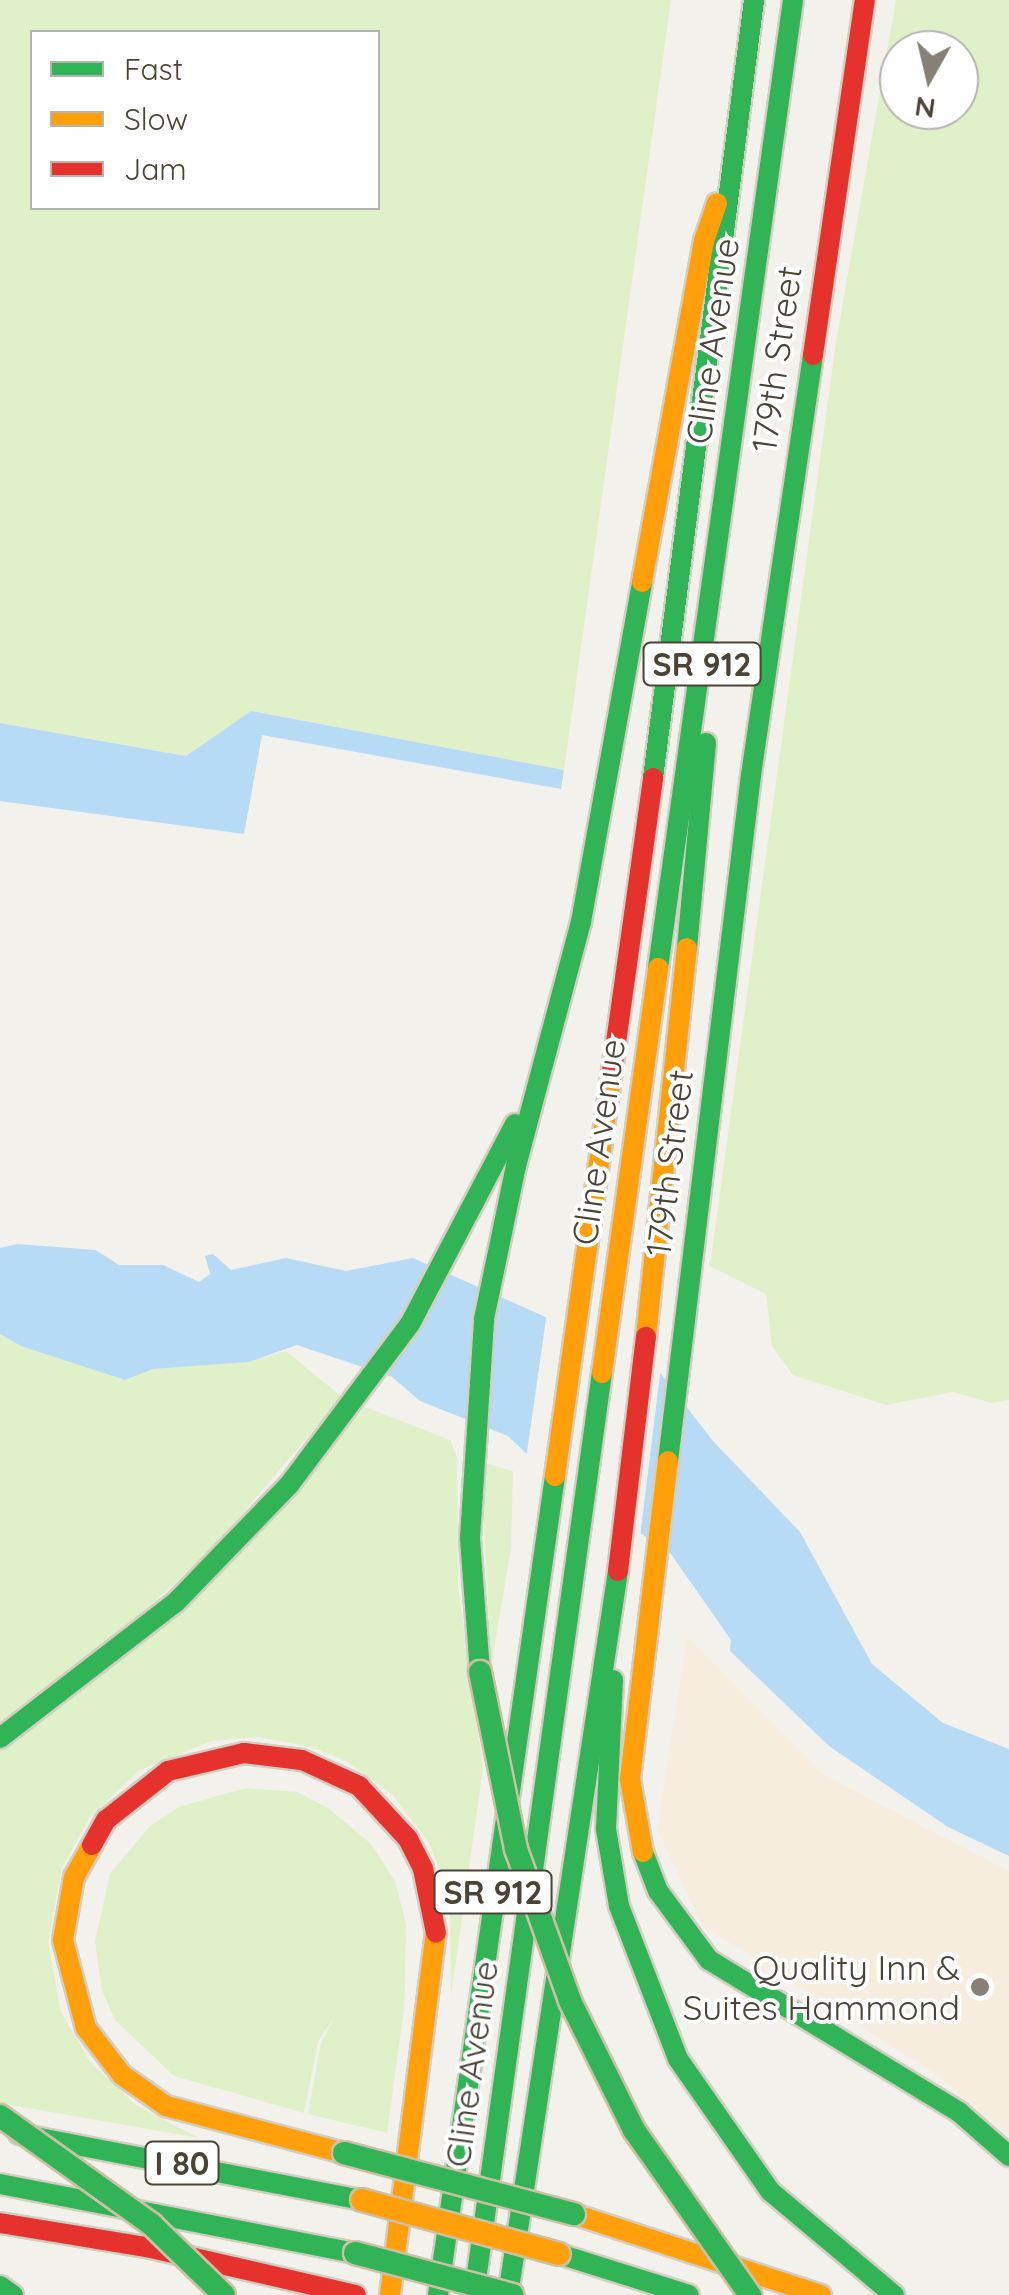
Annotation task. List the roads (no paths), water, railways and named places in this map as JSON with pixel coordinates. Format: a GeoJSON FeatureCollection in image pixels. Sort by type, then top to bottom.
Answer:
{"type":"FeatureCollection","features":[{"type":"Feature","properties":{"kind":"main road","name":"Cline Avenue"},"geometry":{"type":"LineString","coordinates":[[438,2295],[548,1489],[642,856],[754,0]]}},
{"type":"Feature","properties":{"kind":"main road","name":"Cline Avenue"},"geometry":{"type":"LineString","coordinates":[[474,2295],[794,0]]}},
{"type":"Feature","properties":{"kind":"main road","name":"179th Street"},"geometry":{"type":"LineString","coordinates":[[865,0],[751,776],[630,1779],[646,1864],[673,1916],[734,1981],[959,2112],[1009,2156]]}},
{"type":"Feature","properties":{"kind":"main road"},"geometry":{"type":"LineString","coordinates":[[735,151],[704,241],[580,922],[498,1244],[480,1346],[470,1473],[480,1672],[513,1836],[570,2001],[647,2151],[750,2295]]}},
{"type":"Feature","properties":{"kind":"main road"},"geometry":{"type":"LineString","coordinates":[[713,592],[703,794],[646,1354],[615,1598],[606,1829],[619,1906],[644,1981],[678,2059],[770,2191],[894,2295]]}},
{"type":"Feature","properties":{"kind":"main road"},"geometry":{"type":"LineString","coordinates":[[0,1738],[176,1602],[250,1529],[350,1410],[463,1231],[550,1046]]}},
{"type":"Feature","properties":{"kind":"main road"},"geometry":{"type":"LineString","coordinates":[[510,2295],[600,1658],[615,1598]]}},
{"type":"Feature","properties":{"kind":"main road"},"geometry":{"type":"LineString","coordinates":[[390,2295],[437,1940],[423,1869],[408,1838],[358,1786],[302,1760],[244,1753],[168,1771],[106,1820],[74,1877],[63,1940],[86,2028],[122,2076],[166,2106],[344,2153],[574,2214],[821,2295]]}},
{"type":"Feature","properties":{"kind":"main road"},"geometry":{"type":"LineString","coordinates":[[0,2116],[152,2225],[224,2295]]}},
{"type":"Feature","properties":{"kind":"main road","name":"I 80"},"geometry":{"type":"LineString","coordinates":[[0,2131],[362,2200],[559,2254],[689,2295]]}},
{"type":"Feature","properties":{"kind":"main road","name":"I 80"},"geometry":{"type":"LineString","coordinates":[[0,2184],[354,2253],[510,2295]]}},
{"type":"Feature","properties":{"kind":"main road"},"geometry":{"type":"LineString","coordinates":[[0,2223],[152,2248],[349,2293]]}},
{"type":"Feature","properties":{"kind":"main road"},"geometry":{"type":"LineString","coordinates":[[0,2286],[13,2295]]}},
{"type":"Feature","properties":{"kind":"water"},"geometry":{"type":"Polygon","coordinates":[[[251,711],[564,770],[561,789],[262,735],[244,834],[0,801],[0,723],[186,756],[251,711]]]}},
{"type":"Feature","properties":{"kind":"water"},"geometry":{"type":"Polygon","coordinates":[[[17,1244],[96,1250],[119,1265],[163,1265],[199,1282],[210,1274],[205,1256],[213,1254],[231,1270],[286,1258],[346,1271],[413,1258],[654,1365],[713,1441],[800,1532],[872,1664],[943,1723],[1009,1749],[1009,1856],[948,1827],[829,1746],[730,1651],[731,1640],[671,1554],[535,1462],[508,1436],[420,1401],[392,1377],[297,1345],[249,1362],[153,1369],[125,1380],[21,1346],[0,1334],[0,1248],[17,1244]]]}},
{"type":"Feature","properties":{"kind":"place","name":"Quality Inn & Suites Hammond"},"geometry":{"type":"Point","coordinates":[980,1987]}}]}
